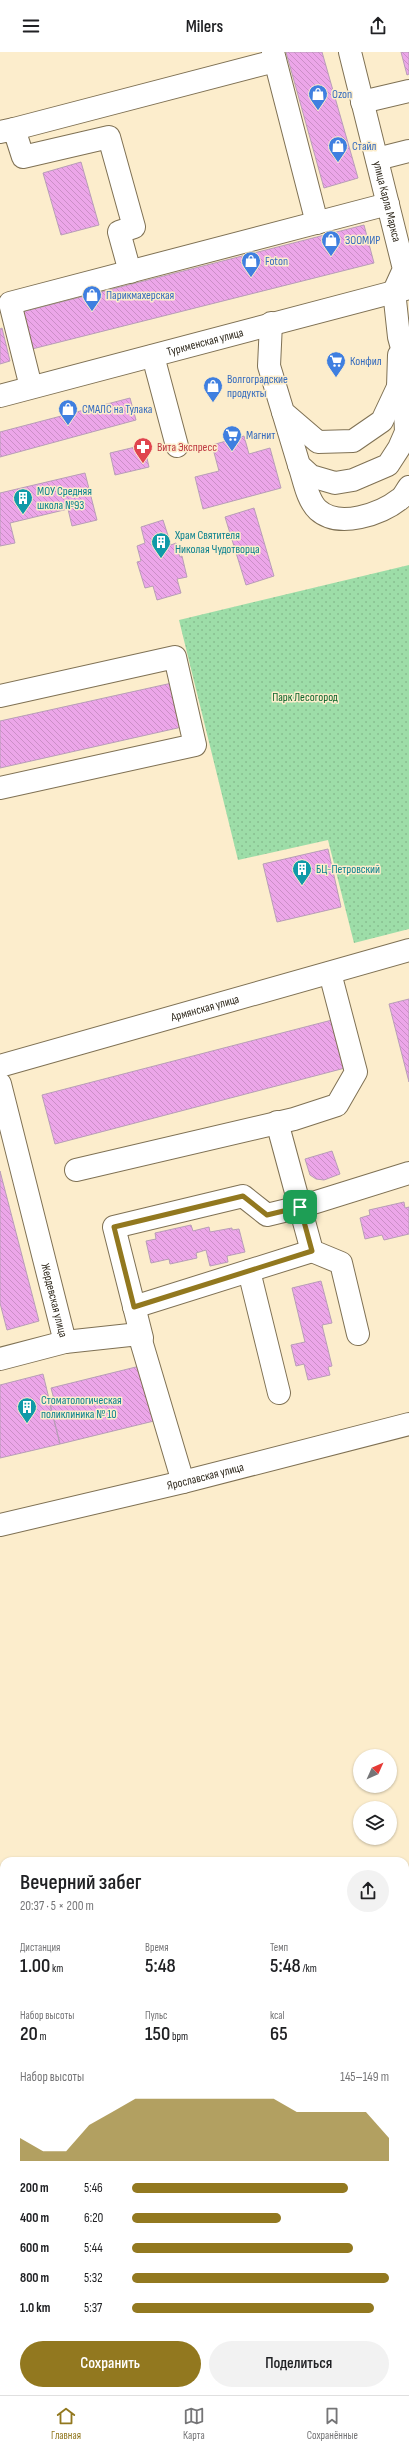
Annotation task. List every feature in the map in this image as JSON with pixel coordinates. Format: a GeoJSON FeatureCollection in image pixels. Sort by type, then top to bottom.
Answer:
{"type":"FeatureCollection","features":[{"type":"Feature","properties":{"kind":"street","name":"улица Карла Маркса"},"geometry":{"type":"LineString","coordinates":[[299,465],[311,476],[335,483],[353,480],[388,465],[399,448],[406,432],[407,418],[399,337],[404,268],[350,52]]}},
{"type":"Feature","properties":{"kind":"street"},"geometry":{"type":"LineString","coordinates":[[130,272],[119,232],[134,228],[109,136],[23,157],[7,130],[274,57],[318,223]]}},
{"type":"Feature","properties":{"kind":"street"},"geometry":{"type":"LineString","coordinates":[[362,102],[409,91]]}},
{"type":"Feature","properties":{"kind":"street"},"geometry":{"type":"LineString","coordinates":[[377,159],[409,151]]}},
{"type":"Feature","properties":{"kind":"street"},"geometry":{"type":"LineString","coordinates":[[31,387],[6,316],[10,303],[388,204]]}},
{"type":"Feature","properties":{"kind":"street","name":"Туркменская улица"},"geometry":{"type":"LineString","coordinates":[[0,396],[402,289]]}},
{"type":"Feature","properties":{"kind":"street"},"geometry":{"type":"LineString","coordinates":[[271,323],[269,366],[310,498],[318,510],[332,517],[348,519],[375,511],[401,498],[409,487]]}},
{"type":"Feature","properties":{"kind":"street"},"geometry":{"type":"LineString","coordinates":[[153,356],[176,446]]}},
{"type":"Feature","properties":{"kind":"street"},"geometry":{"type":"LineString","coordinates":[[284,412],[318,442],[353,441],[382,421],[403,381]]}},
{"type":"Feature","properties":{"kind":"street"},"geometry":{"type":"LineString","coordinates":[[0,696],[175,657],[195,745],[0,788]]}},
{"type":"Feature","properties":{"kind":"street","name":"Армянская улица"},"geometry":{"type":"LineString","coordinates":[[0,1066],[409,950]]}},
{"type":"Feature","properties":{"kind":"street"},"geometry":{"type":"LineString","coordinates":[[76,1170],[277,1122],[337,1105],[356,1072],[330,973]]}},
{"type":"Feature","properties":{"kind":"street","name":"Жердевская улица"},"geometry":{"type":"LineString","coordinates":[[0,1084],[65,1342],[140,1334],[142,1338]]}},
{"type":"Feature","properties":{"kind":"street"},"geometry":{"type":"LineString","coordinates":[[277,1122],[312,1251]]}},
{"type":"Feature","properties":{"kind":"street"},"geometry":{"type":"LineString","coordinates":[[183,1482],[142,1338],[114,1227],[243,1196],[267,1215],[300,1207],[409,1173]]}},
{"type":"Feature","properties":{"kind":"street"},"geometry":{"type":"LineString","coordinates":[[134,1307],[312,1251],[341,1263],[358,1334]]}},
{"type":"Feature","properties":{"kind":"street"},"geometry":{"type":"LineString","coordinates":[[249,1271],[279,1393]]}},
{"type":"Feature","properties":{"kind":"street"},"geometry":{"type":"LineString","coordinates":[[0,1359],[65,1342]]}},
{"type":"Feature","properties":{"kind":"street","name":"Ярославская улица"},"geometry":{"type":"LineString","coordinates":[[0,1524],[183,1482],[409,1424]]}},
{"type":"Feature","properties":{"kind":"green space","name":"Парк Лесогород"},"geometry":{"type":"Polygon","coordinates":[[[409,565],[409,929],[354,943],[328,840],[238,860],[179,620],[409,565]]]}},
{"type":"Feature","properties":{"kind":"building"},"geometry":{"type":"Polygon","coordinates":[[[286,52],[322,52],[358,178],[324,188],[286,52]]]}},
{"type":"Feature","properties":{"kind":"building"},"geometry":{"type":"Polygon","coordinates":[[[401,52],[409,52],[409,74],[407,75],[401,52]]]}},
{"type":"Feature","properties":{"kind":"building"},"geometry":{"type":"Polygon","coordinates":[[[81,162],[99,225],[61,235],[43,173],[81,162]]]}},
{"type":"Feature","properties":{"kind":"building"},"geometry":{"type":"Polygon","coordinates":[[[364,225],[374,263],[32,349],[22,312],[364,225]]]}},
{"type":"Feature","properties":{"kind":"building"},"geometry":{"type":"Polygon","coordinates":[[[2,328],[10,361],[0,364],[0,329],[2,328]]]}},
{"type":"Feature","properties":{"kind":"building","name":"СМАЛС на Тулака"},"geometry":{"type":"Polygon","coordinates":[[[130,398],[136,420],[0,457],[0,432],[130,398]]]}},
{"type":"Feature","properties":{"kind":"building"},"geometry":{"type":"Polygon","coordinates":[[[244,436],[249,454],[270,448],[281,488],[203,509],[195,477],[219,471],[212,445],[244,436]]]}},
{"type":"Feature","properties":{"kind":"building"},"geometry":{"type":"Polygon","coordinates":[[[144,445],[149,467],[115,475],[110,453],[144,445]]]}},
{"type":"Feature","properties":{"kind":"building","name":"МОУ Средняя школа №93"},"geometry":{"type":"Polygon","coordinates":[[[85,473],[97,520],[72,526],[68,509],[10,523],[15,543],[0,546],[0,493],[85,473]]]}},
{"type":"Feature","properties":{"kind":"building"},"geometry":{"type":"Polygon","coordinates":[[[254,508],[274,576],[246,585],[225,517],[254,508]]]}},
{"type":"Feature","properties":{"kind":"building","name":"Храм Святителя Николая Чудотворца"},"geometry":{"type":"Polygon","coordinates":[[[163,520],[171,545],[176,543],[180,557],[182,556],[187,577],[177,579],[181,593],[157,600],[153,586],[145,588],[137,562],[141,561],[137,546],[145,543],[141,527],[163,520]]]}},
{"type":"Feature","properties":{"kind":"building"},"geometry":{"type":"Polygon","coordinates":[[[172,683],[182,727],[0,768],[0,721],[172,683]]]}},
{"type":"Feature","properties":{"kind":"building","name":"БЦ-Петровский"},"geometry":{"type":"Polygon","coordinates":[[[328,849],[341,907],[277,922],[263,864],[328,849]]]}},
{"type":"Feature","properties":{"kind":"building"},"geometry":{"type":"Polygon","coordinates":[[[409,999],[409,1082],[389,1004],[409,999]]]}},
{"type":"Feature","properties":{"kind":"building"},"geometry":{"type":"Polygon","coordinates":[[[332,1020],[345,1068],[55,1144],[42,1095],[332,1020]]]}},
{"type":"Feature","properties":{"kind":"building"},"geometry":{"type":"Polygon","coordinates":[[[332,1151],[340,1174],[324,1180],[316,1179],[310,1175],[305,1159],[332,1151]]]}},
{"type":"Feature","properties":{"kind":"building"},"geometry":{"type":"Polygon","coordinates":[[[0,1171],[39,1321],[7,1330],[0,1303],[0,1171]]]}},
{"type":"Feature","properties":{"kind":"building"},"geometry":{"type":"Polygon","coordinates":[[[404,1202],[405,1208],[409,1207],[409,1234],[384,1240],[382,1235],[365,1239],[360,1218],[370,1215],[369,1210],[404,1202]]]}},
{"type":"Feature","properties":{"kind":"building"},"geometry":{"type":"Polygon","coordinates":[[[191,1225],[193,1231],[209,1227],[210,1232],[232,1228],[232,1230],[239,1229],[245,1252],[227,1256],[228,1262],[210,1266],[206,1250],[196,1253],[197,1258],[170,1264],[169,1259],[151,1263],[146,1241],[156,1239],[155,1233],[191,1225]]]}},
{"type":"Feature","properties":{"kind":"building"},"geometry":{"type":"Polygon","coordinates":[[[321,1281],[332,1323],[322,1325],[332,1366],[328,1367],[330,1375],[308,1380],[304,1364],[296,1366],[291,1345],[305,1342],[292,1288],[321,1281]]]}},
{"type":"Feature","properties":{"kind":"building"},"geometry":{"type":"Polygon","coordinates":[[[144,1365],[158,1420],[60,1444],[50,1405],[55,1403],[51,1388],[144,1365]]]}},
{"type":"Feature","properties":{"kind":"building","name":"Стоматологическая поликлиника № 10"},"geometry":{"type":"Polygon","coordinates":[[[43,1374],[60,1444],[0,1458],[0,1385],[43,1374]]]}},
{"type":"Feature","properties":{"kind":"place","name":"Ozon"},"geometry":{"type":"Point","coordinates":[318,111]}},
{"type":"Feature","properties":{"kind":"place","name":"Стайл"},"geometry":{"type":"Point","coordinates":[338,163]}},
{"type":"Feature","properties":{"kind":"place","name":"ЗООМИР"},"geometry":{"type":"Point","coordinates":[331,257]}},
{"type":"Feature","properties":{"kind":"place","name":"Foton"},"geometry":{"type":"Point","coordinates":[251,278]}},
{"type":"Feature","properties":{"kind":"place","name":"Парикмахерская"},"geometry":{"type":"Point","coordinates":[92,312]}},
{"type":"Feature","properties":{"kind":"place","name":"Конфил"},"geometry":{"type":"Point","coordinates":[336,378]}},
{"type":"Feature","properties":{"kind":"place","name":"Волгоградские продукты"},"geometry":{"type":"Point","coordinates":[213,403]}},
{"type":"Feature","properties":{"kind":"place","name":"СМАЛС на Тулака"},"geometry":{"type":"Point","coordinates":[68,426]}},
{"type":"Feature","properties":{"kind":"place","name":"Магнит"},"geometry":{"type":"Point","coordinates":[232,452]}},
{"type":"Feature","properties":{"kind":"place","name":"Вита Экспресс"},"geometry":{"type":"Point","coordinates":[143,464]}},
{"type":"Feature","properties":{"kind":"place","name":"МОУ Средняя школа №93"},"geometry":{"type":"Point","coordinates":[23,515]}},
{"type":"Feature","properties":{"kind":"place","name":"Храм Святителя Николая Чудотворца"},"geometry":{"type":"Point","coordinates":[161,559]}},
{"type":"Feature","properties":{"kind":"place","name":"БЦ-Петровский"},"geometry":{"type":"Point","coordinates":[302,886]}},
{"type":"Feature","properties":{"kind":"place","name":"Стоматологическая поликлиника № 10"},"geometry":{"type":"Point","coordinates":[27,1424]}},
{"type":"Feature","properties":{"kind":"route"},"geometry":{"type":"LineString","coordinates":[[243,1196],[267,1215],[300,1207],[312,1251],[134,1307],[114,1227],[243,1196]]}}]}
